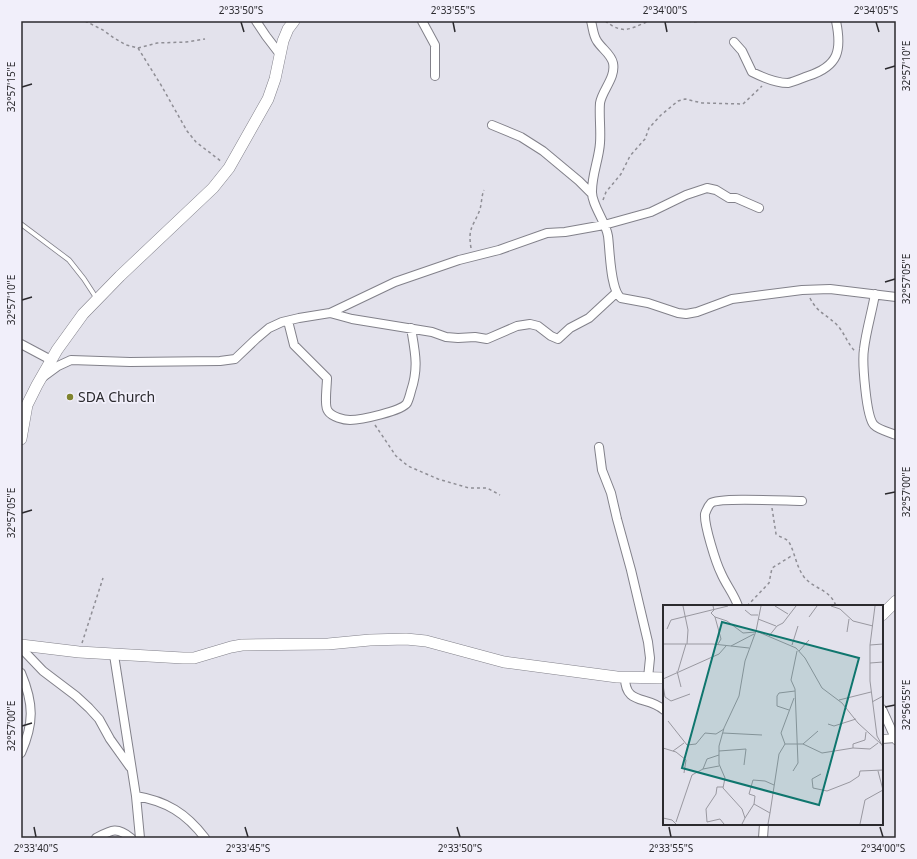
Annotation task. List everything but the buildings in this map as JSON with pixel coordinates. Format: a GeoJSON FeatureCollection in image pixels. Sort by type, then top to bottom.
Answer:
{"type":"FeatureCollection","features":[{"type":"Feature","properties":{"kind":"street"},"geometry":{"type":"LineString","coordinates":[[256,21],[279,53]]}},
{"type":"Feature","properties":{"kind":"street"},"geometry":{"type":"LineString","coordinates":[[21,439],[23,412],[51,360],[83,314],[120,276],[213,188],[229,168],[268,99],[275,79],[279,53],[288,29],[294,21]]}},
{"type":"Feature","properties":{"kind":"street"},"geometry":{"type":"LineString","coordinates":[[422,21],[435,45],[435,76]]}},
{"type":"Feature","properties":{"kind":"street"},"geometry":{"type":"LineString","coordinates":[[591,193],[595,164],[600,144],[600,104],[613,72],[613,64],[606,51],[596,40],[592,21]]}},
{"type":"Feature","properties":{"kind":"street"},"geometry":{"type":"LineString","coordinates":[[734,42],[742,52],[752,72],[775,80],[791,82],[818,73],[829,66],[837,54],[840,38],[836,21]]}},
{"type":"Feature","properties":{"kind":"street"},"geometry":{"type":"LineString","coordinates":[[492,124],[521,137],[543,151],[591,193],[608,237],[611,267],[616,293],[621,298],[648,303],[678,313],[686,314],[697,312],[732,299],[805,290],[830,289],[896,297]]}},
{"type":"Feature","properties":{"kind":"street"},"geometry":{"type":"LineString","coordinates":[[40,379],[58,366],[71,360],[130,362],[229,361],[235,359],[256,338],[269,328],[288,321],[330,313],[395,282],[424,271],[499,250],[547,233],[564,232],[604,225],[651,212],[686,195],[707,188],[716,190],[729,198],[736,198],[759,208]]}},
{"type":"Feature","properties":{"kind":"street"},"geometry":{"type":"LineString","coordinates":[[330,313],[352,319],[432,332],[452,338],[474,337],[485,339],[518,326],[530,324],[538,326],[551,336],[558,339],[570,328],[589,318],[616,293]]}},
{"type":"Feature","properties":{"kind":"street"},"geometry":{"type":"LineString","coordinates":[[875,294],[863,358],[867,398],[872,423],[878,428],[896,435]]}},
{"type":"Feature","properties":{"kind":"street"},"geometry":{"type":"LineString","coordinates":[[288,321],[294,345],[327,378],[326,406],[328,411],[339,418],[349,420],[403,407],[408,402],[414,384],[416,367],[416,355],[411,328]]}},
{"type":"Feature","properties":{"kind":"street"},"geometry":{"type":"LineString","coordinates":[[21,344],[51,360]]}},
{"type":"Feature","properties":{"kind":"street"},"geometry":{"type":"LineString","coordinates":[[599,447],[602,470],[611,493],[648,642],[650,658],[648,678]]}},
{"type":"Feature","properties":{"kind":"street"},"geometry":{"type":"LineString","coordinates":[[737,605],[721,573],[710,539],[705,514],[710,504],[717,501],[802,501]]}},
{"type":"Feature","properties":{"kind":"street"},"geometry":{"type":"LineString","coordinates":[[883,614],[896,601]]}},
{"type":"Feature","properties":{"kind":"street"},"geometry":{"type":"LineString","coordinates":[[21,646],[114,655],[194,658],[242,645],[328,644],[370,640],[406,639],[426,641],[504,662],[625,677],[663,678]]}},
{"type":"Feature","properties":{"kind":"street"},"geometry":{"type":"LineString","coordinates":[[21,646],[43,671],[83,702],[99,719],[110,739],[132,770]]}},
{"type":"Feature","properties":{"kind":"street"},"geometry":{"type":"LineString","coordinates":[[114,655],[136,796],[140,838]]}},
{"type":"Feature","properties":{"kind":"street"},"geometry":{"type":"LineString","coordinates":[[21,673],[30,700],[32,718],[30,730],[21,753]]}},
{"type":"Feature","properties":{"kind":"street"},"geometry":{"type":"LineString","coordinates":[[625,677],[625,686],[628,694],[634,698],[658,705],[663,709]]}},
{"type":"Feature","properties":{"kind":"street"},"geometry":{"type":"LineString","coordinates":[[883,711],[895,739],[883,739]]}},
{"type":"Feature","properties":{"kind":"street"},"geometry":{"type":"LineString","coordinates":[[136,796],[160,801],[180,813],[195,825],[205,838]]}},
{"type":"Feature","properties":{"kind":"street"},"geometry":{"type":"LineString","coordinates":[[763,838],[764,825]]}},
{"type":"Feature","properties":{"kind":"street"},"geometry":{"type":"LineString","coordinates":[[96,838],[113,830],[123,831],[131,838]]}},
{"type":"Feature","properties":{"kind":"lane"},"geometry":{"type":"LineString","coordinates":[[21,224],[70,260],[97,299]]}},
{"type":"Feature","properties":{"kind":"path"},"geometry":{"type":"LineString","coordinates":[[84,21],[103,30],[126,45],[138,48],[157,43],[186,42],[204,39]]}},
{"type":"Feature","properties":{"kind":"path"},"geometry":{"type":"LineString","coordinates":[[605,21],[614,27],[625,30],[649,21]]}},
{"type":"Feature","properties":{"kind":"path"},"geometry":{"type":"LineString","coordinates":[[688,21],[700,21]]}},
{"type":"Feature","properties":{"kind":"path"},"geometry":{"type":"LineString","coordinates":[[138,48],[187,131],[196,142],[229,168]]}},
{"type":"Feature","properties":{"kind":"path"},"geometry":{"type":"LineString","coordinates":[[598,211],[606,192],[621,174],[634,151],[645,139],[649,128],[661,115],[678,101],[685,99],[702,103],[743,104],[761,87],[775,80]]}},
{"type":"Feature","properties":{"kind":"path"},"geometry":{"type":"LineString","coordinates":[[470,258],[472,251],[469,237],[470,229],[479,212],[484,190]]}},
{"type":"Feature","properties":{"kind":"path"},"geometry":{"type":"LineString","coordinates":[[805,290],[816,308],[840,328],[853,350],[863,358]]}},
{"type":"Feature","properties":{"kind":"path"},"geometry":{"type":"LineString","coordinates":[[370,416],[396,456],[408,466],[469,488],[487,488],[493,490],[500,496]]}},
{"type":"Feature","properties":{"kind":"path"},"geometry":{"type":"LineString","coordinates":[[771,500],[776,534],[788,542],[799,569],[805,578],[830,595],[835,605]]}},
{"type":"Feature","properties":{"kind":"path"},"geometry":{"type":"LineString","coordinates":[[748,605],[769,583],[770,570],[793,554]]}},
{"type":"Feature","properties":{"kind":"path"},"geometry":{"type":"LineString","coordinates":[[79,652],[103,578]]}},
{"type":"Feature","properties":{"kind":"place","name":"SDA Church"},"geometry":{"type":"Point","coordinates":[70,397]}}]}
